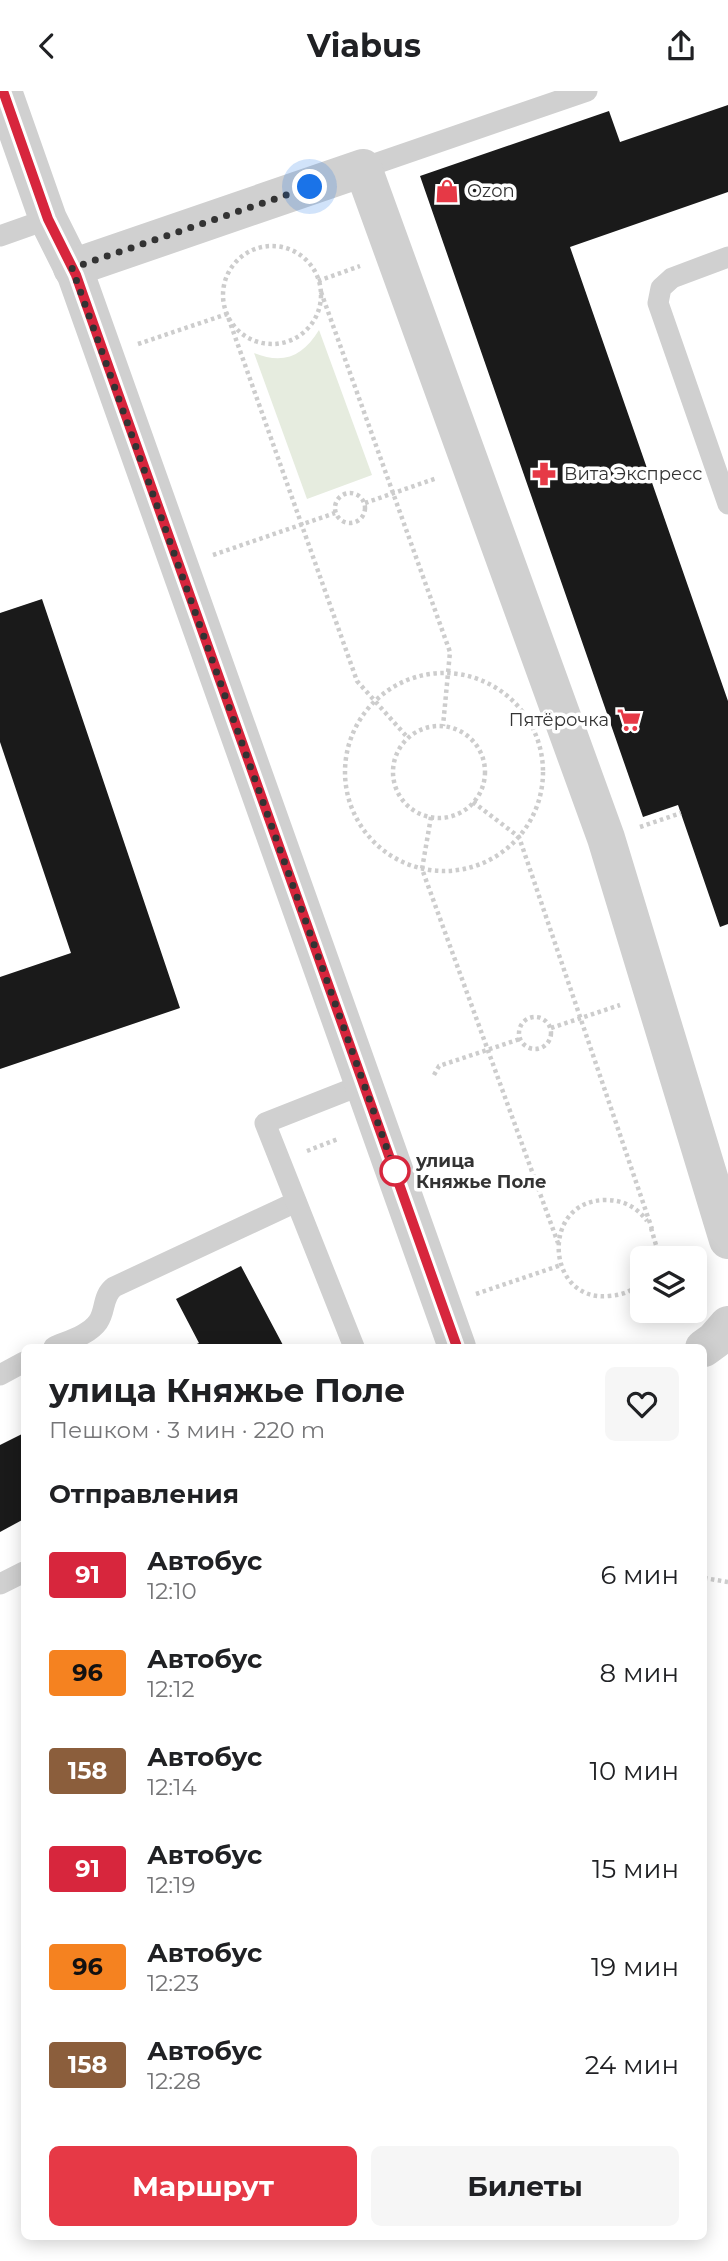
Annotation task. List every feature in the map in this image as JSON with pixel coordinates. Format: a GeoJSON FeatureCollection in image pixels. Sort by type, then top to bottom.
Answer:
{"type":"FeatureCollection","features":[{"type":"Feature","properties":{"kind":"street"},"geometry":{"type":"LineString","coordinates":[[3,91],[48,219],[72,268],[104,355],[456,1344]]}},
{"type":"Feature","properties":{"kind":"street"},"geometry":{"type":"LineString","coordinates":[[72,268],[363,169],[606,838],[728,1240]]}},
{"type":"Feature","properties":{"kind":"street"},"geometry":{"type":"LineString","coordinates":[[707,1346],[728,1325]]}},
{"type":"Feature","properties":{"kind":"lane"},"geometry":{"type":"LineString","coordinates":[[363,169],[587,91]]}},
{"type":"Feature","properties":{"kind":"lane"},"geometry":{"type":"LineString","coordinates":[[0,236],[48,219]]}},
{"type":"Feature","properties":{"kind":"lane"},"geometry":{"type":"LineString","coordinates":[[728,257],[672,278],[661,288],[658,303],[728,503]]}},
{"type":"Feature","properties":{"kind":"lane"},"geometry":{"type":"LineString","coordinates":[[353,1344],[265,1123],[364,1084]]}},
{"type":"Feature","properties":{"kind":"lane"},"geometry":{"type":"LineString","coordinates":[[60,1344],[97,1323],[108,1291],[114,1287],[296,1202]]}},
{"type":"Feature","properties":{"kind":"lane"},"geometry":{"type":"LineString","coordinates":[[0,1375],[21,1364]]}},
{"type":"Feature","properties":{"kind":"lane"},"geometry":{"type":"LineString","coordinates":[[0,1584],[21,1574]]}},
{"type":"Feature","properties":{"kind":"path"},"geometry":{"type":"LineString","coordinates":[[408,738],[357,681],[227,314],[223,291],[227,275],[235,262],[248,252],[264,247],[288,250],[309,263],[317,277],[450,652],[443,726]]}},
{"type":"Feature","properties":{"kind":"path"},"geometry":{"type":"LineString","coordinates":[[227,314],[241,333],[255,341],[271,344],[286,342],[301,335],[312,324],[319,309],[321,292]]}},
{"type":"Feature","properties":{"kind":"path"},"geometry":{"type":"LineString","coordinates":[[104,355],[227,314]]}},
{"type":"Feature","properties":{"kind":"path"},"geometry":{"type":"LineString","coordinates":[[365,503],[471,466]]}},
{"type":"Feature","properties":{"kind":"path"},"geometry":{"type":"LineString","coordinates":[[353,492],[365,503],[366,511],[355,523],[340,520],[335,513],[338,498],[345,493],[353,492]]}},
{"type":"Feature","properties":{"kind":"path"},"geometry":{"type":"LineString","coordinates":[[179,566],[335,513]]}},
{"type":"Feature","properties":{"kind":"path"},"geometry":{"type":"LineString","coordinates":[[447,673],[480,679],[509,696],[531,722],[543,753],[544,787],[533,819],[513,845],[485,864],[454,872],[422,869],[392,857],[368,836],[351,808],[345,777],[348,745],[362,716],[376,701],[384,693],[414,678],[447,673]]}},
{"type":"Feature","properties":{"kind":"path"},"geometry":{"type":"LineString","coordinates":[[443,726],[457,729],[470,738],[480,750],[485,765],[479,796],[455,815],[430,817],[411,809],[401,799],[394,785],[392,770],[395,755],[408,738],[414,732],[428,727],[443,726]]}},
{"type":"Feature","properties":{"kind":"path"},"geometry":{"type":"LineString","coordinates":[[473,802],[519,837],[656,1246]]}},
{"type":"Feature","properties":{"kind":"path"},"geometry":{"type":"LineString","coordinates":[[430,817],[422,869],[558,1243],[561,1265],[575,1286],[589,1294],[605,1297],[630,1290]]}},
{"type":"Feature","properties":{"kind":"path"},"geometry":{"type":"LineString","coordinates":[[551,1028],[653,993]]}},
{"type":"Feature","properties":{"kind":"path"},"geometry":{"type":"LineString","coordinates":[[538,1017],[546,1021],[551,1028],[551,1037],[540,1049],[524,1046],[520,1039],[519,1030],[530,1018],[538,1017]]}},
{"type":"Feature","properties":{"kind":"path"},"geometry":{"type":"LineString","coordinates":[[434,1075],[439,1066],[520,1039]]}},
{"type":"Feature","properties":{"kind":"path"},"geometry":{"type":"LineString","coordinates":[[558,1243],[562,1228],[570,1215],[583,1205],[599,1200],[615,1200],[631,1205],[652,1229]]}},
{"type":"Feature","properties":{"kind":"path"},"geometry":{"type":"LineString","coordinates":[[443,1305],[561,1265]]}},
{"type":"Feature","properties":{"kind":"path"},"geometry":{"type":"LineString","coordinates":[[707,1579],[728,1582]]}},
{"type":"Feature","properties":{"kind":"shaded area"},"geometry":{"type":"Polygon","coordinates":[[[319,330],[372,475],[307,499],[254,353],[275,358],[292,356],[306,346],[319,330]]]}},
{"type":"Feature","properties":{"kind":"building"},"geometry":{"type":"Polygon","coordinates":[[[728,105],[728,192],[570,247],[728,701],[728,924],[720,927],[678,805],[643,817],[420,176],[609,111],[620,142],[728,105]]]}},
{"type":"Feature","properties":{"kind":"building"},"geometry":{"type":"Polygon","coordinates":[[[42,599],[180,1008],[0,1069],[0,977],[71,953],[0,742],[0,613],[42,599]]]}},
{"type":"Feature","properties":{"kind":"building"},"geometry":{"type":"Polygon","coordinates":[[[241,1266],[282,1344],[197,1344],[199,1343],[176,1299],[241,1266]]]}},
{"type":"Feature","properties":{"kind":"building"},"geometry":{"type":"Polygon","coordinates":[[[21,1434],[21,1521],[0,1532],[0,1445],[21,1434]]]}},
{"type":"Feature","properties":{"kind":"bus line","name":"91"},"geometry":{"type":"LineString","coordinates":[[3,91],[48,219],[76,275],[456,1344]]}},
{"type":"Feature","properties":{"kind":"place","name":"Ozon"},"geometry":{"type":"Point","coordinates":[447,191]}},
{"type":"Feature","properties":{"kind":"place","name":"Вита Экспресс"},"geometry":{"type":"Point","coordinates":[544,474]}},
{"type":"Feature","properties":{"kind":"place","name":"Пятёрочка"},"geometry":{"type":"Point","coordinates":[629,720]}},
{"type":"Feature","properties":{"kind":"place","name":"улица Княжье Поле"},"geometry":{"type":"Point","coordinates":[395,1171]}},
{"type":"Feature","properties":{"kind":"route"},"geometry":{"type":"LineString","coordinates":[[310,187],[72,268],[395,1171]]}}]}
